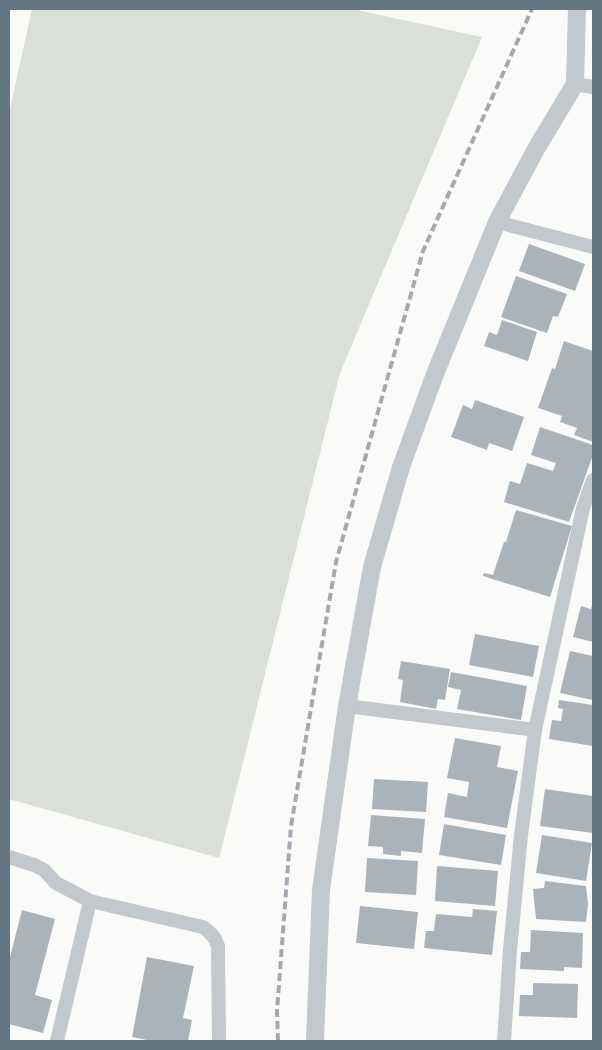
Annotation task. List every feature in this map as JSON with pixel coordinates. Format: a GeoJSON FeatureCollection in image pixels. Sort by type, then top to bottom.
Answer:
{"type":"FeatureCollection","features":[{"type":"Feature","properties":{"kind":"street"},"geometry":{"type":"LineString","coordinates":[[316,1041],[321,890],[346,706],[372,567],[401,467],[435,374],[497,222],[536,149],[575,84],[576,9]]}},
{"type":"Feature","properties":{"kind":"street"},"geometry":{"type":"LineString","coordinates":[[575,84],[593,88]]}},
{"type":"Feature","properties":{"kind":"street"},"geometry":{"type":"LineString","coordinates":[[497,222],[593,247]]}},
{"type":"Feature","properties":{"kind":"street"},"geometry":{"type":"LineString","coordinates":[[504,1041],[510,950],[521,835],[535,730],[583,508],[593,480]]}},
{"type":"Feature","properties":{"kind":"street"},"geometry":{"type":"LineString","coordinates":[[346,706],[535,730]]}},
{"type":"Feature","properties":{"kind":"street"},"geometry":{"type":"LineString","coordinates":[[9,857],[44,870],[56,883],[90,901],[203,927],[210,931],[218,946],[219,1041]]}},
{"type":"Feature","properties":{"kind":"street"},"geometry":{"type":"LineString","coordinates":[[58,1041],[90,901]]}},
{"type":"Feature","properties":{"kind":"shaded area"},"geometry":{"type":"Polygon","coordinates":[[[32,9],[352,9],[482,37],[340,373],[219,858],[9,799],[9,113],[32,9]]]}},
{"type":"Feature","properties":{"kind":"building"},"geometry":{"type":"Polygon","coordinates":[[[529,244],[585,264],[575,291],[519,271],[529,244]]]}},
{"type":"Feature","properties":{"kind":"building"},"geometry":{"type":"Polygon","coordinates":[[[516,276],[567,294],[558,317],[553,316],[547,333],[501,317],[516,276]]]}},
{"type":"Feature","properties":{"kind":"building"},"geometry":{"type":"Polygon","coordinates":[[[502,320],[537,332],[528,361],[484,346],[489,332],[497,335],[502,320]]]}},
{"type":"Feature","properties":{"kind":"building"},"geometry":{"type":"Polygon","coordinates":[[[564,341],[593,351],[593,442],[574,435],[577,428],[560,422],[562,416],[538,408],[552,368],[555,369],[564,341]]]}},
{"type":"Feature","properties":{"kind":"building"},"geometry":{"type":"Polygon","coordinates":[[[475,400],[524,417],[512,451],[489,443],[487,450],[451,437],[463,405],[472,409],[475,400]]]}},
{"type":"Feature","properties":{"kind":"building"},"geometry":{"type":"Polygon","coordinates":[[[540,427],[593,445],[593,455],[569,522],[504,502],[510,481],[520,484],[527,463],[553,471],[556,463],[531,455],[540,427]]]}},
{"type":"Feature","properties":{"kind":"building"},"geometry":{"type":"Polygon","coordinates":[[[516,510],[572,526],[550,597],[483,576],[484,573],[493,575],[516,510]]]}},
{"type":"Feature","properties":{"kind":"building"},"geometry":{"type":"Polygon","coordinates":[[[593,601],[593,642],[573,637],[581,606],[591,609],[593,601]]]}},
{"type":"Feature","properties":{"kind":"building"},"geometry":{"type":"Polygon","coordinates":[[[475,634],[539,646],[533,677],[469,665],[475,634]]]}},
{"type":"Feature","properties":{"kind":"building"},"geometry":{"type":"Polygon","coordinates":[[[570,651],[593,656],[593,700],[560,693],[570,651]]]}},
{"type":"Feature","properties":{"kind":"building"},"geometry":{"type":"Polygon","coordinates":[[[401,661],[450,669],[445,700],[438,699],[436,709],[400,702],[403,680],[398,679],[401,661]]]}},
{"type":"Feature","properties":{"kind":"building"},"geometry":{"type":"Polygon","coordinates":[[[451,672],[527,686],[521,720],[457,709],[461,690],[448,687],[451,672]]]}},
{"type":"Feature","properties":{"kind":"building"},"geometry":{"type":"Polygon","coordinates":[[[559,700],[593,705],[593,746],[549,739],[552,720],[561,721],[563,709],[558,708],[559,700]]]}},
{"type":"Feature","properties":{"kind":"building"},"geometry":{"type":"Polygon","coordinates":[[[455,738],[501,746],[497,767],[518,771],[507,828],[444,817],[448,793],[467,797],[469,782],[447,778],[455,738]]]}},
{"type":"Feature","properties":{"kind":"building"},"geometry":{"type":"Polygon","coordinates":[[[374,779],[428,782],[426,812],[372,809],[374,779]]]}},
{"type":"Feature","properties":{"kind":"building"},"geometry":{"type":"Polygon","coordinates":[[[545,789],[593,796],[593,833],[540,826],[545,789]]]}},
{"type":"Feature","properties":{"kind":"building"},"geometry":{"type":"Polygon","coordinates":[[[371,815],[425,819],[422,853],[401,851],[401,856],[383,854],[383,847],[368,846],[371,815]]]}},
{"type":"Feature","properties":{"kind":"building"},"geometry":{"type":"Polygon","coordinates":[[[444,824],[506,835],[501,865],[439,855],[444,824]]]}},
{"type":"Feature","properties":{"kind":"building"},"geometry":{"type":"Polygon","coordinates":[[[542,835],[592,843],[586,881],[536,873],[542,835]]]}},
{"type":"Feature","properties":{"kind":"building"},"geometry":{"type":"Polygon","coordinates":[[[367,858],[418,861],[416,895],[365,892],[367,858]]]}},
{"type":"Feature","properties":{"kind":"building"},"geometry":{"type":"Polygon","coordinates":[[[437,866],[498,871],[495,906],[435,901],[437,866]]]}},
{"type":"Feature","properties":{"kind":"building"},"geometry":{"type":"Polygon","coordinates":[[[545,881],[586,886],[588,904],[586,922],[536,919],[533,889],[544,888],[545,881]]]}},
{"type":"Feature","properties":{"kind":"building"},"geometry":{"type":"Polygon","coordinates":[[[360,906],[418,912],[414,949],[356,943],[360,906]]]}},
{"type":"Feature","properties":{"kind":"building"},"geometry":{"type":"Polygon","coordinates":[[[473,909],[497,911],[492,955],[424,948],[426,931],[434,931],[436,914],[472,917],[473,909]]]}},
{"type":"Feature","properties":{"kind":"building"},"geometry":{"type":"Polygon","coordinates":[[[22,910],[55,919],[35,995],[52,1000],[43,1033],[9,1024],[9,961],[22,910]]]}},
{"type":"Feature","properties":{"kind":"building"},"geometry":{"type":"Polygon","coordinates":[[[531,930],[583,933],[582,968],[564,967],[564,971],[520,969],[521,952],[530,952],[531,930]]]}},
{"type":"Feature","properties":{"kind":"building"},"geometry":{"type":"Polygon","coordinates":[[[147,957],[194,966],[183,1018],[192,1020],[188,1041],[152,1041],[132,1037],[147,957]]]}},
{"type":"Feature","properties":{"kind":"building"},"geometry":{"type":"Polygon","coordinates":[[[533,983],[578,984],[577,1018],[519,1016],[520,995],[533,995],[533,983]]]}},
{"type":"Feature","properties":{"kind":"railway"},"geometry":{"type":"LineString","coordinates":[[278,1041],[277,1011],[291,826],[336,562],[423,251],[532,9]]}}]}
